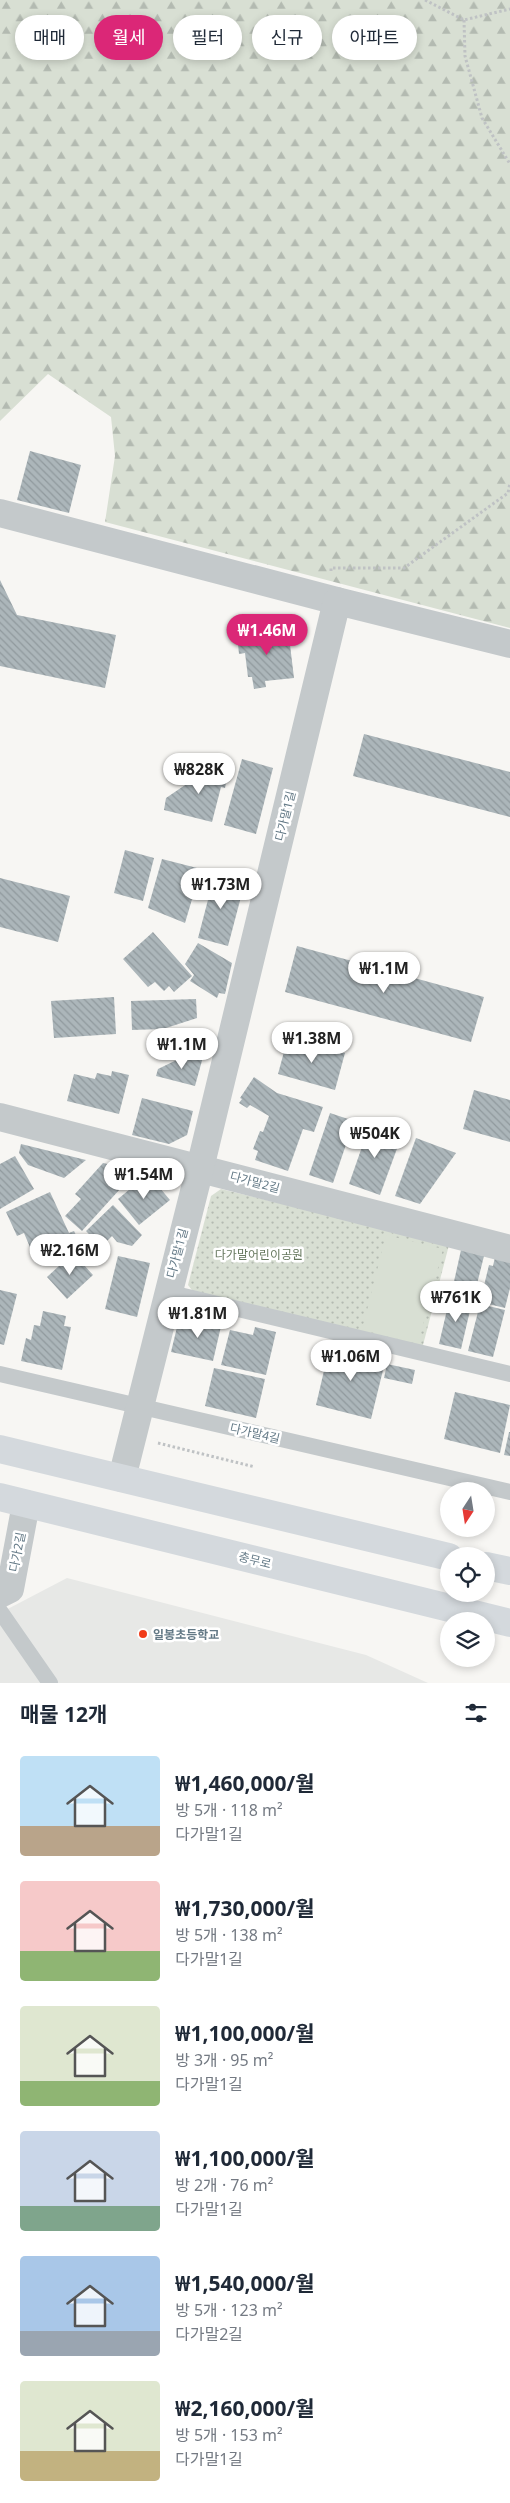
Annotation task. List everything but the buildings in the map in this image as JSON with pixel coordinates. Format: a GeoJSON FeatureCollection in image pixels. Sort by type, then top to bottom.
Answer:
{"type":"FeatureCollection","features":[{"type":"Feature","properties":{"kind":"main road"},"geometry":{"type":"LineString","coordinates":[[0,1449],[440,1555]]}},
{"type":"Feature","properties":{"kind":"main road","name":"충무로"},"geometry":{"type":"LineString","coordinates":[[0,1497],[510,1623]]}},
{"type":"Feature","properties":{"kind":"main road"},"geometry":{"type":"LineString","coordinates":[[495,1568],[510,1571]]}},
{"type":"Feature","properties":{"kind":"street"},"geometry":{"type":"LineString","coordinates":[[0,514],[510,644]]}},
{"type":"Feature","properties":{"kind":"street","name":"다가말1길"},"geometry":{"type":"LineString","coordinates":[[122,1478],[167,1292],[200,1168],[336,601]]}},
{"type":"Feature","properties":{"kind":"street","name":"다가말2길"},"geometry":{"type":"LineString","coordinates":[[0,1117],[510,1249]]}},
{"type":"Feature","properties":{"kind":"street","name":"다가2길"},"geometry":{"type":"LineString","coordinates":[[0,1594],[10,1589],[26,1504]]}},
{"type":"Feature","properties":{"kind":"lane","name":"다가말1길"},"geometry":{"type":"LineString","coordinates":[[167,1292],[510,1374]]}},
{"type":"Feature","properties":{"kind":"lane","name":"다가말4길"},"geometry":{"type":"LineString","coordinates":[[0,1374],[510,1492]]}},
{"type":"Feature","properties":{"kind":"lane"},"geometry":{"type":"LineString","coordinates":[[0,1611],[50,1683]]}},
{"type":"Feature","properties":{"kind":"path"},"geometry":{"type":"LineString","coordinates":[[425,0],[464,20],[510,9]]}},
{"type":"Feature","properties":{"kind":"path"},"geometry":{"type":"LineString","coordinates":[[464,20],[465,56],[482,118],[510,164]]}},
{"type":"Feature","properties":{"kind":"path"},"geometry":{"type":"LineString","coordinates":[[336,601],[331,568],[404,568],[508,493],[510,483]]}},
{"type":"Feature","properties":{"kind":"path"},"geometry":{"type":"LineString","coordinates":[[131,1437],[254,1467]]}},
{"type":"Feature","properties":{"kind":"shaded area","name":"일봉초등학교"},"geometry":{"type":"Polygon","coordinates":[[[67,1578],[366,1655],[428,1683],[0,1683],[0,1613],[67,1578]]]}},
{"type":"Feature","properties":{"kind":"green space"},"geometry":{"type":"Polygon","coordinates":[[[0,0],[510,0],[510,628],[105,522],[115,456],[111,417],[48,374],[0,421],[0,0]]]}},
{"type":"Feature","properties":{"kind":"green space","name":"다가말어린이공원"},"geometry":{"type":"Polygon","coordinates":[[[221,1189],[449,1245],[422,1349],[195,1294],[188,1285],[211,1196],[221,1189]]]}},
{"type":"Feature","properties":{"kind":"green space"},"geometry":{"type":"Polygon","coordinates":[[[386,1235],[443,1249],[418,1344],[362,1330],[386,1235]]]}},
{"type":"Feature","properties":{"kind":"place","name":"일봉초등학교"},"geometry":{"type":"Point","coordinates":[143,1634]}}]}
